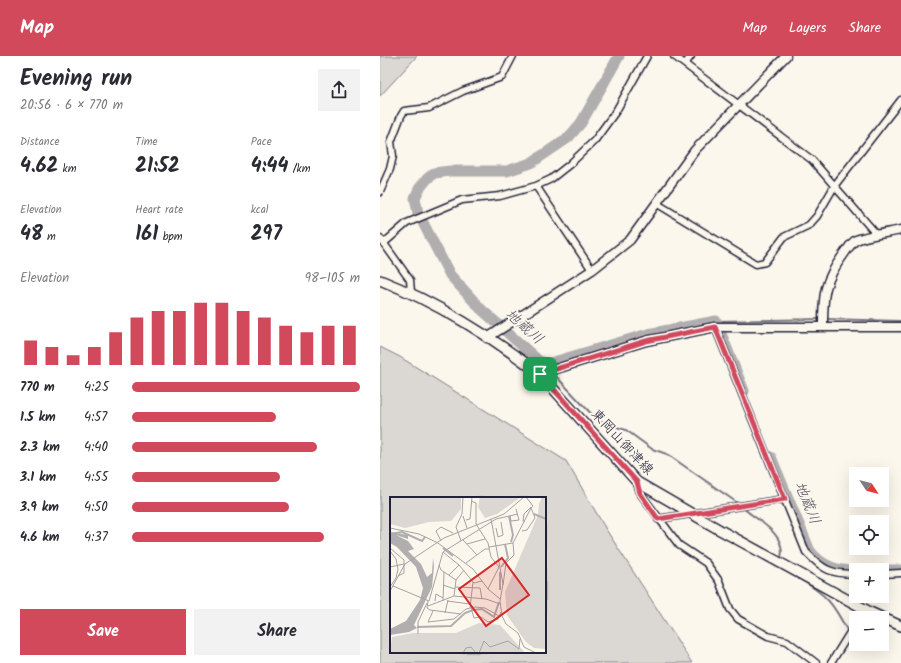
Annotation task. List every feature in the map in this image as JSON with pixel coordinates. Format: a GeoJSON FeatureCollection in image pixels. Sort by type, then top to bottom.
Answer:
{"type":"FeatureCollection","features":[{"type":"Feature","properties":{"kind":"main road","name":"東岡山御津線"},"geometry":{"type":"LineString","coordinates":[[380,280],[411,292],[522,359],[540,374],[637,482],[860,611]]}},
{"type":"Feature","properties":{"kind":"main road","name":"東岡山御津線"},"geometry":{"type":"LineString","coordinates":[[889,622],[901,626]]}},
{"type":"Feature","properties":{"kind":"street"},"geometry":{"type":"LineString","coordinates":[[380,192],[390,169],[393,156],[391,142],[400,116],[404,111],[429,108],[463,91],[502,77],[513,56]]}},
{"type":"Feature","properties":{"kind":"street"},"geometry":{"type":"LineString","coordinates":[[384,243],[406,223],[462,200],[500,196],[536,186],[551,179],[570,164],[595,140],[616,111],[647,56]]}},
{"type":"Feature","properties":{"kind":"street"},"geometry":{"type":"LineString","coordinates":[[674,56],[739,103],[812,160],[877,235]]}},
{"type":"Feature","properties":{"kind":"street"},"geometry":{"type":"LineString","coordinates":[[685,64],[690,56]]}},
{"type":"Feature","properties":{"kind":"street"},"geometry":{"type":"LineString","coordinates":[[487,338],[592,270],[630,240],[695,150],[786,56]]}},
{"type":"Feature","properties":{"kind":"street"},"geometry":{"type":"LineString","coordinates":[[656,203],[756,264],[765,262],[784,237],[808,225],[817,216],[835,185],[901,100]]}},
{"type":"Feature","properties":{"kind":"street"},"geometry":{"type":"LineString","coordinates":[[536,186],[592,270]]}},
{"type":"Feature","properties":{"kind":"street"},"geometry":{"type":"LineString","coordinates":[[823,326],[823,304],[826,283],[834,267],[855,241],[901,230]]}},
{"type":"Feature","properties":{"kind":"street"},"geometry":{"type":"LineString","coordinates":[[380,238],[410,280],[411,292]]}},
{"type":"Feature","properties":{"kind":"street"},"geometry":{"type":"LineString","coordinates":[[715,327],[806,552],[815,562],[834,573],[849,574]]}},
{"type":"Feature","properties":{"kind":"street"},"geometry":{"type":"LineString","coordinates":[[540,374],[646,341],[715,327],[901,327]]}},
{"type":"Feature","properties":{"kind":"street"},"geometry":{"type":"LineString","coordinates":[[637,482],[640,493],[658,519],[679,545],[706,563],[720,581],[730,609],[738,619],[768,636],[787,641],[816,663]]}},
{"type":"Feature","properties":{"kind":"street"},"geometry":{"type":"LineString","coordinates":[[658,519],[785,499]]}},
{"type":"Feature","properties":{"kind":"street"},"geometry":{"type":"LineString","coordinates":[[889,574],[901,573]]}},
{"type":"Feature","properties":{"kind":"street"},"geometry":{"type":"LineString","coordinates":[[831,663],[849,634]]}},
{"type":"Feature","properties":{"kind":"shaded area"},"geometry":{"type":"Polygon","coordinates":[[[380,56],[417,56],[380,96],[380,56]]]}},
{"type":"Feature","properties":{"kind":"shaded area"},"geometry":{"type":"Polygon","coordinates":[[[380,347],[400,357],[566,461],[607,531],[692,663],[380,663],[380,347]]]}},
{"type":"Feature","properties":{"kind":"waterway","name":"地蔵川"},"geometry":{"type":"LineString","coordinates":[[619,56],[581,123],[568,138],[531,163],[507,171],[450,171],[434,173],[419,189],[415,198],[418,213],[450,275],[481,309],[539,361],[547,364],[648,334],[716,321],[744,391]]}},
{"type":"Feature","properties":{"kind":"waterway"},"geometry":{"type":"LineString","coordinates":[[716,321],[822,319]]}},
{"type":"Feature","properties":{"kind":"waterway"},"geometry":{"type":"LineString","coordinates":[[826,319],[901,321]]}},
{"type":"Feature","properties":{"kind":"waterway"},"geometry":{"type":"LineString","coordinates":[[553,373],[598,421],[626,430],[652,449],[667,454],[739,504]]}},
{"type":"Feature","properties":{"kind":"waterway","name":"地蔵川"},"geometry":{"type":"LineString","coordinates":[[771,457],[810,551],[819,560],[830,567],[849,570]]}},
{"type":"Feature","properties":{"kind":"waterway"},"geometry":{"type":"LineString","coordinates":[[742,507],[769,528],[780,541],[782,549],[781,558]]}},
{"type":"Feature","properties":{"kind":"waterway","name":"地蔵川"},"geometry":{"type":"LineString","coordinates":[[889,570],[901,570]]}},
{"type":"Feature","properties":{"kind":"waterway"},"geometry":{"type":"LineString","coordinates":[[798,578],[828,600],[848,632]]}},
{"type":"Feature","properties":{"kind":"route"},"geometry":{"type":"LineString","coordinates":[[715,327],[785,499],[658,519],[640,493],[637,482],[540,374],[545,371],[646,341],[715,327]]}}]}
